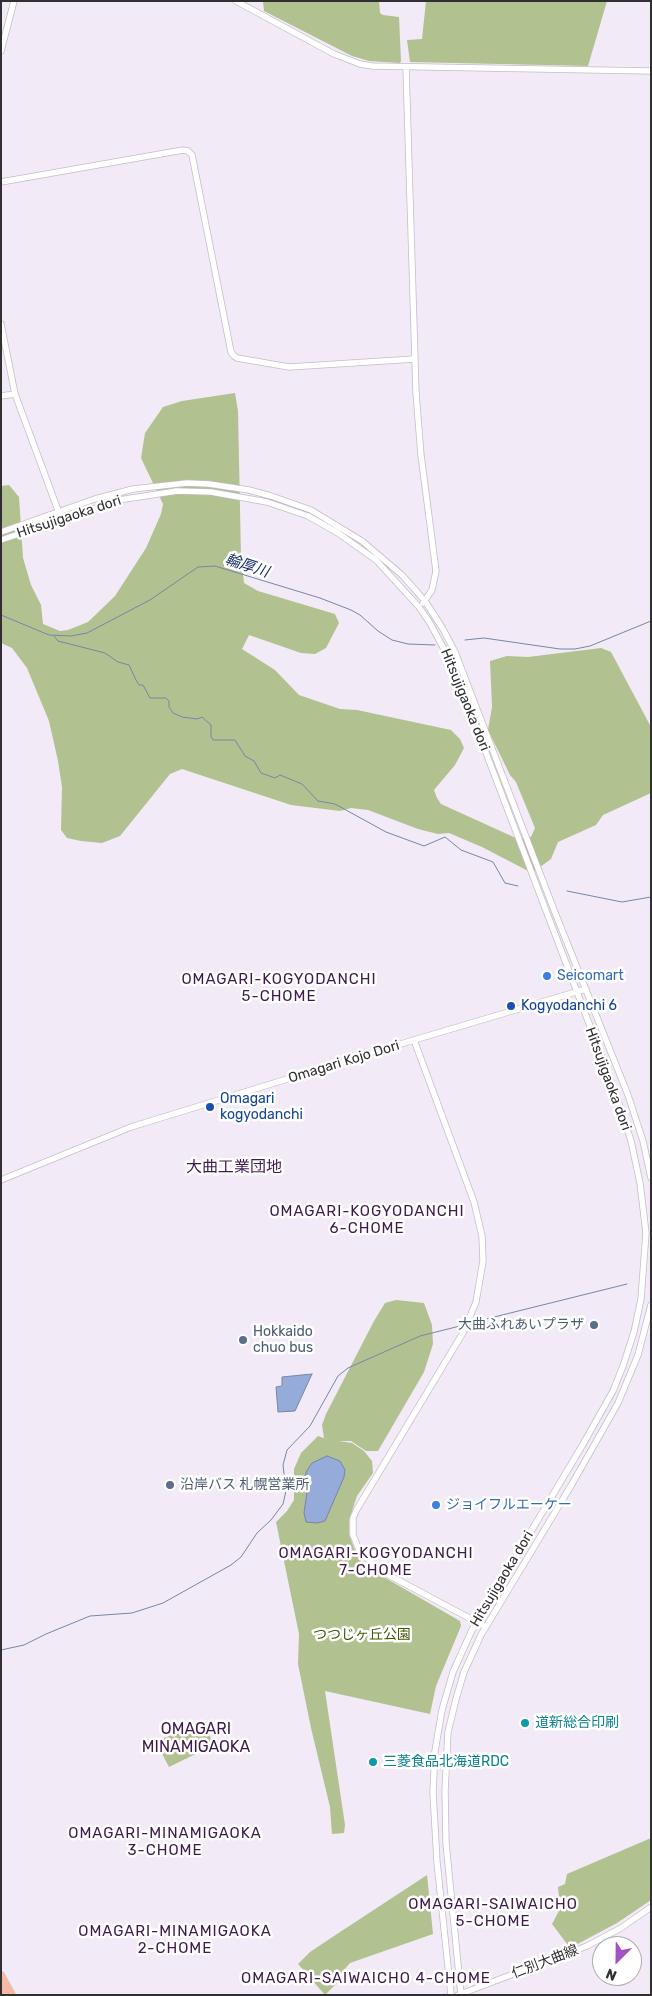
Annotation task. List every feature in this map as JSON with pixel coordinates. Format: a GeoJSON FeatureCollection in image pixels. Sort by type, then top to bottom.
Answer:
{"type":"FeatureCollection","features":[{"type":"Feature","properties":{"kind":"highway"},"geometry":{"type":"LineString","coordinates":[[1,1975],[6,1995]]}},
{"type":"Feature","properties":{"kind":"highway"},"geometry":{"type":"LineString","coordinates":[[4,1985],[12,1995]]}},
{"type":"Feature","properties":{"kind":"main road"},"geometry":{"type":"LineString","coordinates":[[1,51],[14,1]]}},
{"type":"Feature","properties":{"kind":"main road"},"geometry":{"type":"LineString","coordinates":[[236,1],[334,54],[360,64],[406,68],[651,71]]}},
{"type":"Feature","properties":{"kind":"main road"},"geometry":{"type":"LineString","coordinates":[[406,68],[415,360],[421,455],[436,571],[432,590],[419,607]]}},
{"type":"Feature","properties":{"kind":"main road"},"geometry":{"type":"LineString","coordinates":[[1,182],[176,151],[188,151],[192,154],[231,352],[236,358],[274,366],[296,368],[415,360]]}},
{"type":"Feature","properties":{"kind":"main road"},"geometry":{"type":"LineString","coordinates":[[1,324],[15,394],[61,519]]}},
{"type":"Feature","properties":{"kind":"main road"},"geometry":{"type":"LineString","coordinates":[[1,396],[15,394]]}},
{"type":"Feature","properties":{"kind":"main road","name":"Hitsujigaoka dori"},"geometry":{"type":"LineString","coordinates":[[1,532],[58,511],[133,489],[186,483],[249,490],[303,507],[344,529],[384,559],[425,601],[455,652],[628,1095],[643,1141],[651,1178]]}},
{"type":"Feature","properties":{"kind":"main road","name":"Hitsujigaoka dori"},"geometry":{"type":"LineString","coordinates":[[1,540],[119,500],[177,491],[211,492],[250,498],[308,516],[338,533],[376,560],[419,607],[430,623],[453,666],[617,1097],[631,1141],[640,1183],[646,1233],[641,1299],[634,1332],[623,1366],[597,1420],[464,1645],[448,1686],[439,1726],[433,1769],[437,1862],[451,1995]]}},
{"type":"Feature","properties":{"kind":"main road","name":"Omagari Kojo Dori"},"geometry":{"type":"LineString","coordinates":[[1,1180],[130,1128],[586,989]]}},
{"type":"Feature","properties":{"kind":"main road"},"geometry":{"type":"LineString","coordinates":[[414,1040],[471,1194],[482,1236],[483,1261],[476,1302],[464,1331],[357,1509],[353,1518],[353,1535],[360,1552],[381,1571],[486,1627]]}},
{"type":"Feature","properties":{"kind":"main road","name":"Hitsujigaoka dori"},"geometry":{"type":"LineString","coordinates":[[460,1994],[446,1843],[445,1768],[448,1732],[460,1686],[473,1652],[486,1627],[610,1419],[638,1355],[651,1305]]}},
{"type":"Feature","properties":{"kind":"main road","name":"仁別大曲線"},"geometry":{"type":"LineString","coordinates":[[460,1994],[587,1946],[621,1928],[651,1907]]}},
{"type":"Feature","properties":{"kind":"green space"},"geometry":{"type":"Polygon","coordinates":[[[263,1],[379,1],[380,13],[399,17],[401,61],[400,63],[369,61],[352,56],[264,11],[263,1]]]}},
{"type":"Feature","properties":{"kind":"green space"},"geometry":{"type":"Polygon","coordinates":[[[426,1],[607,1],[588,66],[410,62],[407,40],[422,39],[426,1]]]}},
{"type":"Feature","properties":{"kind":"green space"},"geometry":{"type":"Polygon","coordinates":[[[235,393],[238,411],[241,557],[244,583],[258,591],[335,614],[339,623],[326,648],[315,654],[301,653],[249,635],[242,649],[275,670],[299,695],[340,709],[357,710],[451,730],[460,739],[464,748],[455,765],[434,790],[437,798],[441,804],[518,839],[531,837],[535,828],[516,782],[510,775],[488,730],[492,707],[490,661],[507,656],[528,657],[601,648],[611,652],[651,727],[651,793],[603,815],[596,825],[558,842],[551,859],[532,873],[482,847],[449,833],[438,834],[418,829],[368,810],[351,808],[340,811],[291,805],[182,769],[170,774],[120,836],[102,843],[67,838],[61,830],[62,787],[49,721],[27,668],[12,648],[1,643],[1,486],[9,485],[19,497],[23,558],[31,585],[41,605],[43,624],[60,631],[68,630],[88,622],[115,596],[146,548],[161,514],[163,504],[141,458],[145,433],[163,407],[182,401],[235,393]]]}},
{"type":"Feature","properties":{"kind":"green space","name":"つつじヶ丘公園"},"geometry":{"type":"Polygon","coordinates":[[[396,1300],[424,1303],[432,1325],[433,1344],[424,1372],[378,1451],[366,1451],[351,1441],[339,1441],[352,1443],[364,1451],[372,1461],[373,1473],[357,1496],[349,1520],[349,1534],[363,1565],[460,1621],[461,1626],[436,1686],[430,1714],[325,1691],[345,1825],[344,1833],[332,1834],[330,1807],[298,1664],[299,1634],[276,1522],[287,1511],[294,1500],[294,1469],[301,1453],[318,1436],[332,1441],[324,1438],[322,1425],[326,1414],[385,1303],[396,1300]]]}},
{"type":"Feature","properties":{"kind":"green space"},"geometry":{"type":"Polygon","coordinates":[[[202,1720],[214,1745],[169,1767],[156,1742],[202,1720]]]}},
{"type":"Feature","properties":{"kind":"green space"},"geometry":{"type":"Polygon","coordinates":[[[651,1838],[651,1900],[617,1923],[570,1948],[552,1924],[560,1909],[558,1887],[565,1884],[567,1874],[651,1838]]]}},
{"type":"Feature","properties":{"kind":"green space"},"geometry":{"type":"Polygon","coordinates":[[[427,1875],[433,1934],[350,1963],[336,1979],[338,1982],[325,1995],[298,1964],[310,1952],[427,1875]]]}},
{"type":"Feature","properties":{"kind":"water"},"geometry":{"type":"Polygon","coordinates":[[[312,1374],[295,1411],[278,1412],[276,1387],[282,1386],[282,1377],[312,1374]]]}},
{"type":"Feature","properties":{"kind":"water"},"geometry":{"type":"Polygon","coordinates":[[[327,1456],[340,1461],[345,1470],[344,1477],[325,1521],[317,1523],[306,1522],[304,1513],[308,1486],[305,1480],[306,1472],[312,1463],[327,1456]]]}},
{"type":"Feature","properties":{"kind":"waterway","name":"輪厚川"},"geometry":{"type":"LineString","coordinates":[[1,615],[49,635],[71,636],[87,633],[150,600],[198,567],[215,566],[320,598],[351,610],[392,640],[408,644],[435,645]]}},
{"type":"Feature","properties":{"kind":"waterway","name":"輪厚川"},"geometry":{"type":"LineString","coordinates":[[465,640],[484,638],[560,649],[575,649],[590,646],[651,621]]}},
{"type":"Feature","properties":{"kind":"waterway"},"geometry":{"type":"LineString","coordinates":[[54,636],[58,641],[105,653],[118,662],[129,665],[139,685],[143,685],[150,698],[166,698],[173,713],[182,717],[197,719],[202,717],[211,725],[213,740],[235,740],[245,756],[254,761],[261,773],[275,778],[280,775],[302,784],[318,801],[335,804],[386,832],[424,846],[445,837],[461,850],[493,862],[505,883],[518,886]]}},
{"type":"Feature","properties":{"kind":"waterway"},"geometry":{"type":"LineString","coordinates":[[567,891],[622,902],[651,897]]}},
{"type":"Feature","properties":{"kind":"waterway"},"geometry":{"type":"LineString","coordinates":[[470,1323],[627,1284]]}},
{"type":"Feature","properties":{"kind":"waterway"},"geometry":{"type":"LineString","coordinates":[[1,1650],[24,1645],[90,1616],[132,1613],[163,1603],[231,1565],[241,1557],[257,1533],[271,1520],[283,1504],[286,1491],[283,1465],[287,1450],[310,1426],[338,1376],[348,1368],[420,1336],[464,1325]]}},
{"type":"Feature","properties":{"kind":"place","name":"Seicomart"},"geometry":{"type":"Point","coordinates":[547,976]}},
{"type":"Feature","properties":{"kind":"place","name":"Kogyodanchi 6"},"geometry":{"type":"Point","coordinates":[511,1006]}},
{"type":"Feature","properties":{"kind":"place","name":"Omagari kogyodanchi"},"geometry":{"type":"Point","coordinates":[210,1107]}},
{"type":"Feature","properties":{"kind":"place","name":"大曲ふれあいプラザ"},"geometry":{"type":"Point","coordinates":[594,1325]}},
{"type":"Feature","properties":{"kind":"place","name":"Hokkaido chuo bus"},"geometry":{"type":"Point","coordinates":[243,1340]}},
{"type":"Feature","properties":{"kind":"place","name":"沿岸バス 札幌営業所"},"geometry":{"type":"Point","coordinates":[170,1485]}},
{"type":"Feature","properties":{"kind":"place","name":"ジョイフルエーケー"},"geometry":{"type":"Point","coordinates":[436,1505]}},
{"type":"Feature","properties":{"kind":"place","name":"道新総合印刷"},"geometry":{"type":"Point","coordinates":[525,1723]}},
{"type":"Feature","properties":{"kind":"place","name":"三菱食品北海道RDC"},"geometry":{"type":"Point","coordinates":[373,1762]}},
{"type":"Feature","properties":{"kind":"district","name":"OMAGARI-KOGYODANCHI 5-CHOME"},"geometry":{"type":"Point","coordinates":[279,988]}},
{"type":"Feature","properties":{"kind":"district","name":"大曲工業団地"},"geometry":{"type":"Point","coordinates":[234,1167]}},
{"type":"Feature","properties":{"kind":"district","name":"OMAGARI-KOGYODANCHI 6-CHOME"},"geometry":{"type":"Point","coordinates":[367,1220]}},
{"type":"Feature","properties":{"kind":"district","name":"OMAGARI-KOGYODANCHI 7-CHOME"},"geometry":{"type":"Point","coordinates":[376,1562]}},
{"type":"Feature","properties":{"kind":"district","name":"OMAGARI MINAMIGAOKA"},"geometry":{"type":"Point","coordinates":[196,1738]}},
{"type":"Feature","properties":{"kind":"district","name":"OMAGARI-MINAMIGAOKA 3-CHOME"},"geometry":{"type":"Point","coordinates":[165,1842]}},
{"type":"Feature","properties":{"kind":"district","name":"OMAGARI-SAIWAICHO 5-CHOME"},"geometry":{"type":"Point","coordinates":[493,1914]}},
{"type":"Feature","properties":{"kind":"district","name":"OMAGARI-MINAMIGAOKA 2-CHOME"},"geometry":{"type":"Point","coordinates":[175,1940]}},
{"type":"Feature","properties":{"kind":"district","name":"OMAGARI-SAIWAICHO 4-CHOME"},"geometry":{"type":"Point","coordinates":[366,1979]}}]}
